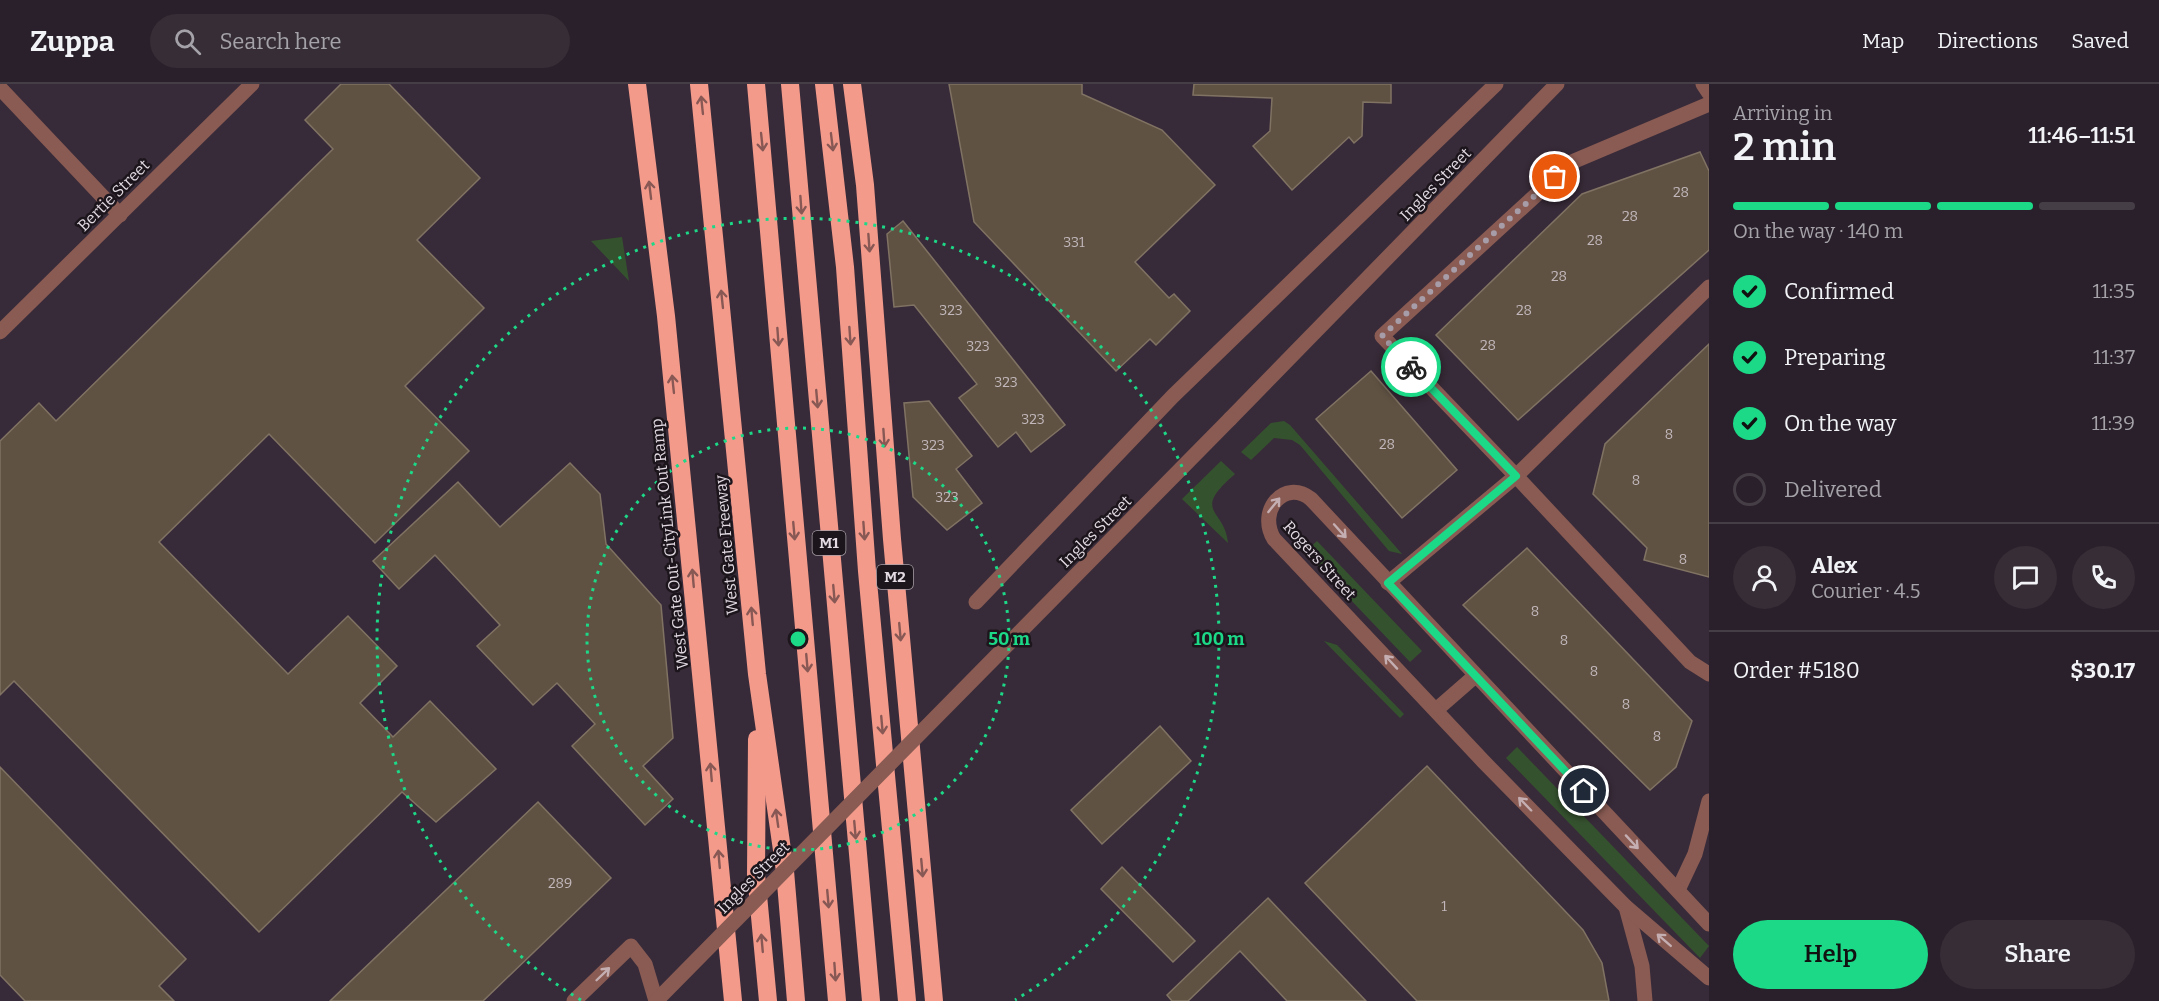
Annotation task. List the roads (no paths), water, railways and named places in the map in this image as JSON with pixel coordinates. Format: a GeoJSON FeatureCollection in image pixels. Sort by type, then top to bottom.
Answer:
{"type":"FeatureCollection","features":[{"type":"Feature","properties":{"kind":"highway","name":"West Gate Out-CityLink Out Ramp"},"geometry":{"type":"LineString","coordinates":[[637,84],[666,316],[733,1001]]}},
{"type":"Feature","properties":{"kind":"highway","name":"West Gate Freeway"},"geometry":{"type":"LineString","coordinates":[[699,84],[757,674],[785,871],[796,1001]]}},
{"type":"Feature","properties":{"kind":"highway"},"geometry":{"type":"LineString","coordinates":[[756,84],[837,1001]]}},
{"type":"Feature","properties":{"kind":"highway","name":"M1"},"geometry":{"type":"LineString","coordinates":[[790,84],[871,1001]]}},
{"type":"Feature","properties":{"kind":"highway"},"geometry":{"type":"LineString","coordinates":[[824,84],[845,267],[867,571],[907,1001]]}},
{"type":"Feature","properties":{"kind":"highway","name":"M2"},"geometry":{"type":"LineString","coordinates":[[852,84],[865,185],[892,539],[934,1001]]}},
{"type":"Feature","properties":{"kind":"highway"},"geometry":{"type":"LineString","coordinates":[[757,674],[756,874],[768,1001]]}},
{"type":"Feature","properties":{"kind":"street","name":"Bertie Street"},"geometry":{"type":"LineString","coordinates":[[0,332],[252,84]]}},
{"type":"Feature","properties":{"kind":"street","name":"Ingles Street"},"geometry":{"type":"LineString","coordinates":[[976,602],[1173,396],[1496,84]]}},
{"type":"Feature","properties":{"kind":"street","name":"Ingles Street"},"geometry":{"type":"LineString","coordinates":[[574,1001],[631,946],[645,964],[656,1001],[1557,84]]}},
{"type":"Feature","properties":{"kind":"street"},"geometry":{"type":"LineString","coordinates":[[1703,84],[1709,93]]}},
{"type":"Feature","properties":{"kind":"street"},"geometry":{"type":"LineString","coordinates":[[0,88],[120,215]]}},
{"type":"Feature","properties":{"kind":"street"},"geometry":{"type":"LineString","coordinates":[[1709,104],[1572,162],[1382,336],[1690,662],[1709,674]]}},
{"type":"Feature","properties":{"kind":"street"},"geometry":{"type":"LineString","coordinates":[[1388,583],[1516,476],[1709,287]]}},
{"type":"Feature","properties":{"kind":"street","name":"Rogers Street"},"geometry":{"type":"LineString","coordinates":[[1709,924],[1306,496],[1298,492],[1287,493],[1272,505],[1267,515],[1267,523],[1274,539],[1626,907],[1709,978]]}},
{"type":"Feature","properties":{"kind":"street"},"geometry":{"type":"LineString","coordinates":[[1436,710],[1475,676]]}},
{"type":"Feature","properties":{"kind":"street"},"geometry":{"type":"LineString","coordinates":[[1678,890],[1695,854],[1709,801]]}},
{"type":"Feature","properties":{"kind":"street"},"geometry":{"type":"LineString","coordinates":[[1626,907],[1642,966],[1645,1001]]}}]}
